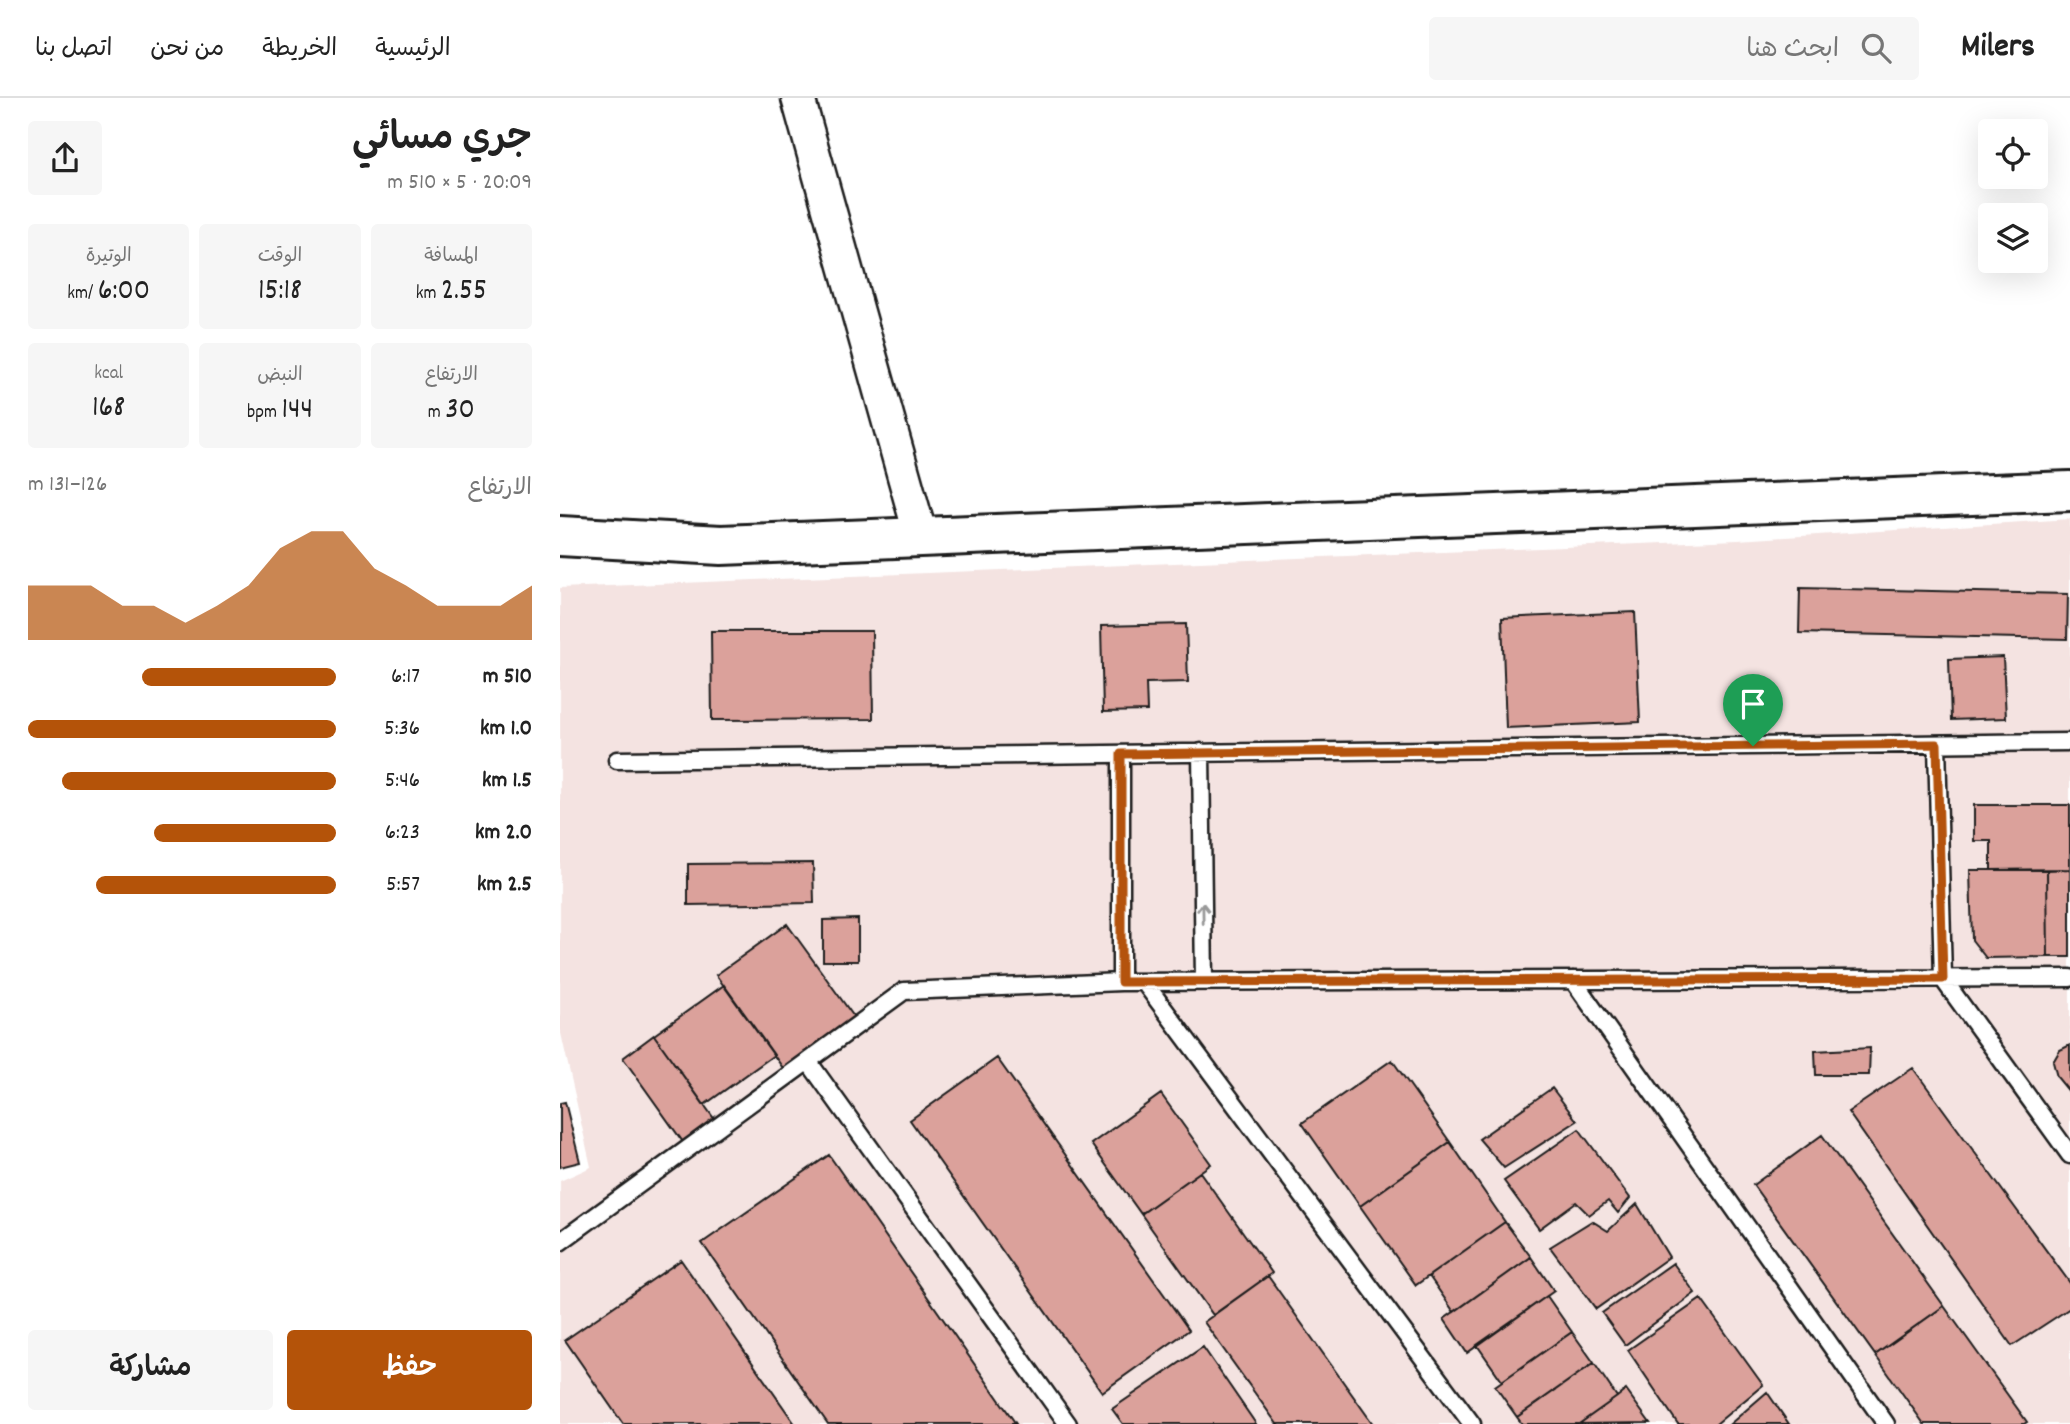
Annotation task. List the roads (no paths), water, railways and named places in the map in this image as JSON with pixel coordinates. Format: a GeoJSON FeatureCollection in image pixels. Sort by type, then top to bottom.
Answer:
{"type":"FeatureCollection","features":[{"type":"Feature","properties":{"kind":"main road"},"geometry":{"type":"LineString","coordinates":[[560,536],[722,545],[2070,491]]}},
{"type":"Feature","properties":{"kind":"street"},"geometry":{"type":"LineString","coordinates":[[798,98],[921,537]]}},
{"type":"Feature","properties":{"kind":"lane"},"geometry":{"type":"LineString","coordinates":[[617,760],[2070,742]]}},
{"type":"Feature","properties":{"kind":"lane"},"geometry":{"type":"LineString","coordinates":[[1937,744],[1943,979],[2070,1155]]}},
{"type":"Feature","properties":{"kind":"lane"},"geometry":{"type":"LineString","coordinates":[[1201,752],[1204,981]]}},
{"type":"Feature","properties":{"kind":"lane"},"geometry":{"type":"LineString","coordinates":[[1121,754],[1121,982]]}},
{"type":"Feature","properties":{"kind":"lane"},"geometry":{"type":"LineString","coordinates":[[560,1242],[904,991],[1204,981],[2070,978]]}},
{"type":"Feature","properties":{"kind":"lane"},"geometry":{"type":"LineString","coordinates":[[1573,980],[1886,1424]]}},
{"type":"Feature","properties":{"kind":"lane"},"geometry":{"type":"LineString","coordinates":[[1144,982],[1472,1424]]}},
{"type":"Feature","properties":{"kind":"lane"},"geometry":{"type":"LineString","coordinates":[[808,1061],[1068,1424]]}}]}
